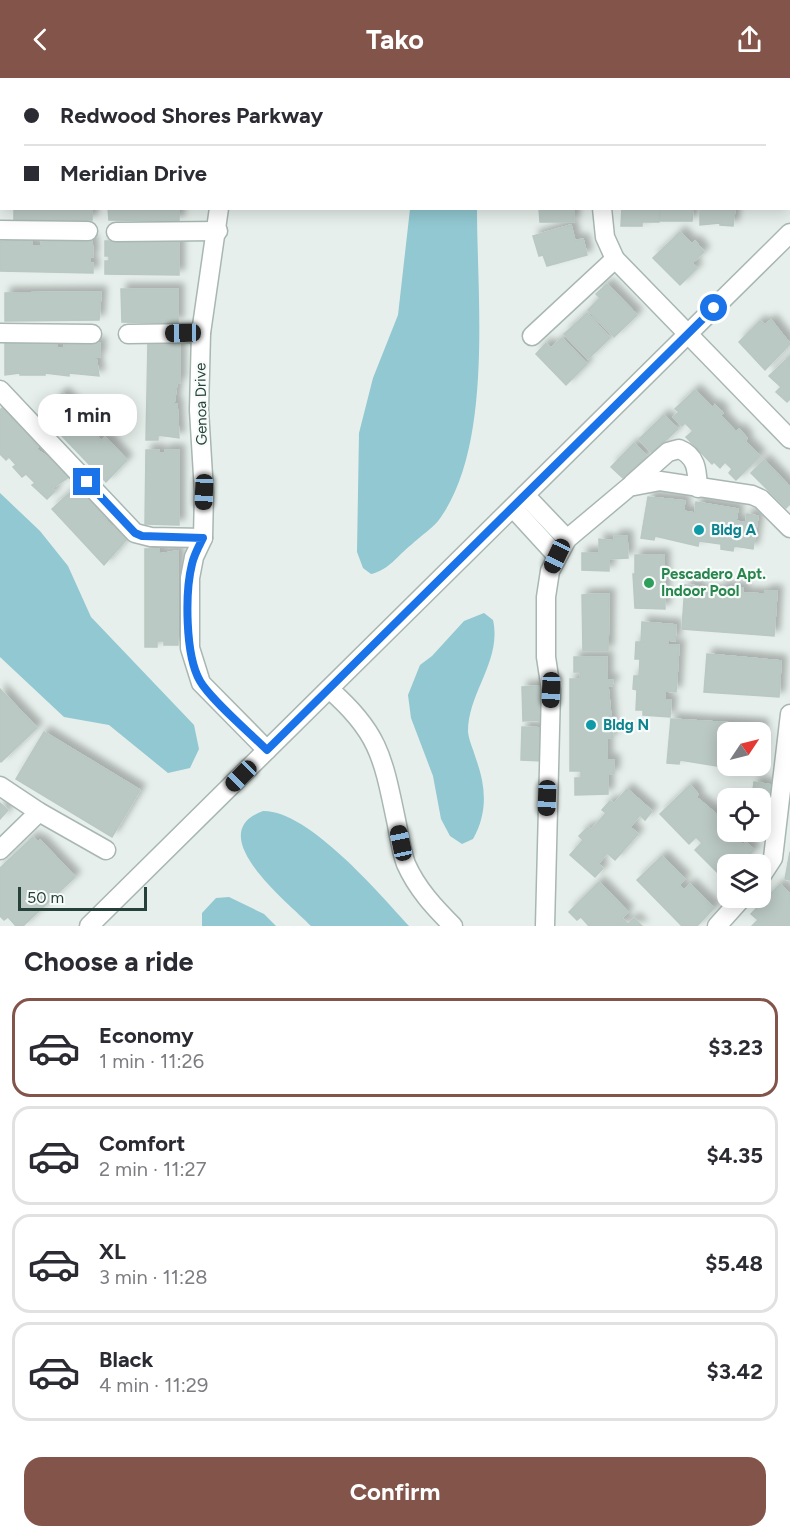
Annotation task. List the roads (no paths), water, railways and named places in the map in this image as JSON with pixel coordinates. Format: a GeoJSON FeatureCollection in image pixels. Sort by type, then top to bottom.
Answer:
{"type":"FeatureCollection","features":[{"type":"Feature","properties":{"kind":"street"},"geometry":{"type":"LineString","coordinates":[[790,184],[790,199]]}},
{"type":"Feature","properties":{"kind":"street","name":"Genoa Drive"},"geometry":{"type":"LineString","coordinates":[[219,210],[218,231],[201,333],[199,410],[204,492],[203,538],[194,557],[190,578],[189,627],[194,666],[201,683],[267,750]]}},
{"type":"Feature","properties":{"kind":"street"},"geometry":{"type":"LineString","coordinates":[[602,210],[605,237],[615,259],[790,439]]}},
{"type":"Feature","properties":{"kind":"street"},"geometry":{"type":"LineString","coordinates":[[0,230],[88,231]]}},
{"type":"Feature","properties":{"kind":"street"},"geometry":{"type":"LineString","coordinates":[[116,232],[218,231]]}},
{"type":"Feature","properties":{"kind":"street"},"geometry":{"type":"LineString","coordinates":[[89,926],[790,233]]}},
{"type":"Feature","properties":{"kind":"street"},"geometry":{"type":"LineString","coordinates":[[532,336],[615,259]]}},
{"type":"Feature","properties":{"kind":"street"},"geometry":{"type":"LineString","coordinates":[[0,333],[92,334]]}},
{"type":"Feature","properties":{"kind":"street"},"geometry":{"type":"LineString","coordinates":[[128,334],[201,333]]}},
{"type":"Feature","properties":{"kind":"street"},"geometry":{"type":"LineString","coordinates":[[0,390],[135,533],[151,537],[203,538]]}},
{"type":"Feature","properties":{"kind":"street"},"geometry":{"type":"LineString","coordinates":[[544,926],[551,690],[546,657],[546,597],[550,571],[567,539],[675,449],[683,451],[693,460],[698,488]]}},
{"type":"Feature","properties":{"kind":"street"},"geometry":{"type":"LineString","coordinates":[[629,487],[660,481],[757,496],[790,528]]}},
{"type":"Feature","properties":{"kind":"street"},"geometry":{"type":"LineString","coordinates":[[519,501],[567,539]]}},
{"type":"Feature","properties":{"kind":"street"},"geometry":{"type":"LineString","coordinates":[[519,501],[557,556]]}},
{"type":"Feature","properties":{"kind":"street"},"geometry":{"type":"LineString","coordinates":[[329,689],[350,708],[373,737],[384,762],[406,863],[422,892],[453,926]]}},
{"type":"Feature","properties":{"kind":"street"},"geometry":{"type":"LineString","coordinates":[[771,861],[790,714]]}},
{"type":"Feature","properties":{"kind":"street"},"geometry":{"type":"LineString","coordinates":[[0,786],[39,812],[106,850]]}},
{"type":"Feature","properties":{"kind":"street"},"geometry":{"type":"LineString","coordinates":[[0,850],[39,812]]}},
{"type":"Feature","properties":{"kind":"street"},"geometry":{"type":"LineString","coordinates":[[717,926],[733,908]]}},
{"type":"Feature","properties":{"kind":"water"},"geometry":{"type":"Polygon","coordinates":[[[410,210],[477,210],[478,368],[469,450],[457,486],[438,521],[388,566],[371,574],[363,568],[357,552],[359,433],[373,378],[398,315],[410,210]]]}},
{"type":"Feature","properties":{"kind":"water"},"geometry":{"type":"Polygon","coordinates":[[[0,493],[40,531],[68,566],[91,617],[194,725],[199,749],[190,768],[168,773],[109,725],[64,717],[0,657],[0,493]]]}},
{"type":"Feature","properties":{"kind":"water"},"geometry":{"type":"Polygon","coordinates":[[[484,613],[493,620],[495,635],[489,663],[469,717],[468,732],[482,779],[484,799],[478,829],[473,839],[462,844],[450,836],[441,819],[433,776],[411,718],[408,695],[420,665],[432,656],[464,621],[484,613]]]}},
{"type":"Feature","properties":{"kind":"water"},"geometry":{"type":"Polygon","coordinates":[[[263,811],[281,814],[321,838],[361,875],[409,926],[311,926],[270,886],[245,851],[241,835],[246,822],[263,811]]]}},
{"type":"Feature","properties":{"kind":"water"},"geometry":{"type":"Polygon","coordinates":[[[229,897],[264,914],[276,926],[202,926],[202,913],[216,898],[229,897]]]}},
{"type":"Feature","properties":{"kind":"place","name":"Bldg A"},"geometry":{"type":"Point","coordinates":[699,530]}},
{"type":"Feature","properties":{"kind":"place","name":"Pescadero Apt. Indoor Pool"},"geometry":{"type":"Point","coordinates":[649,583]}},
{"type":"Feature","properties":{"kind":"place","name":"Bldg N"},"geometry":{"type":"Point","coordinates":[591,725]}}]}
